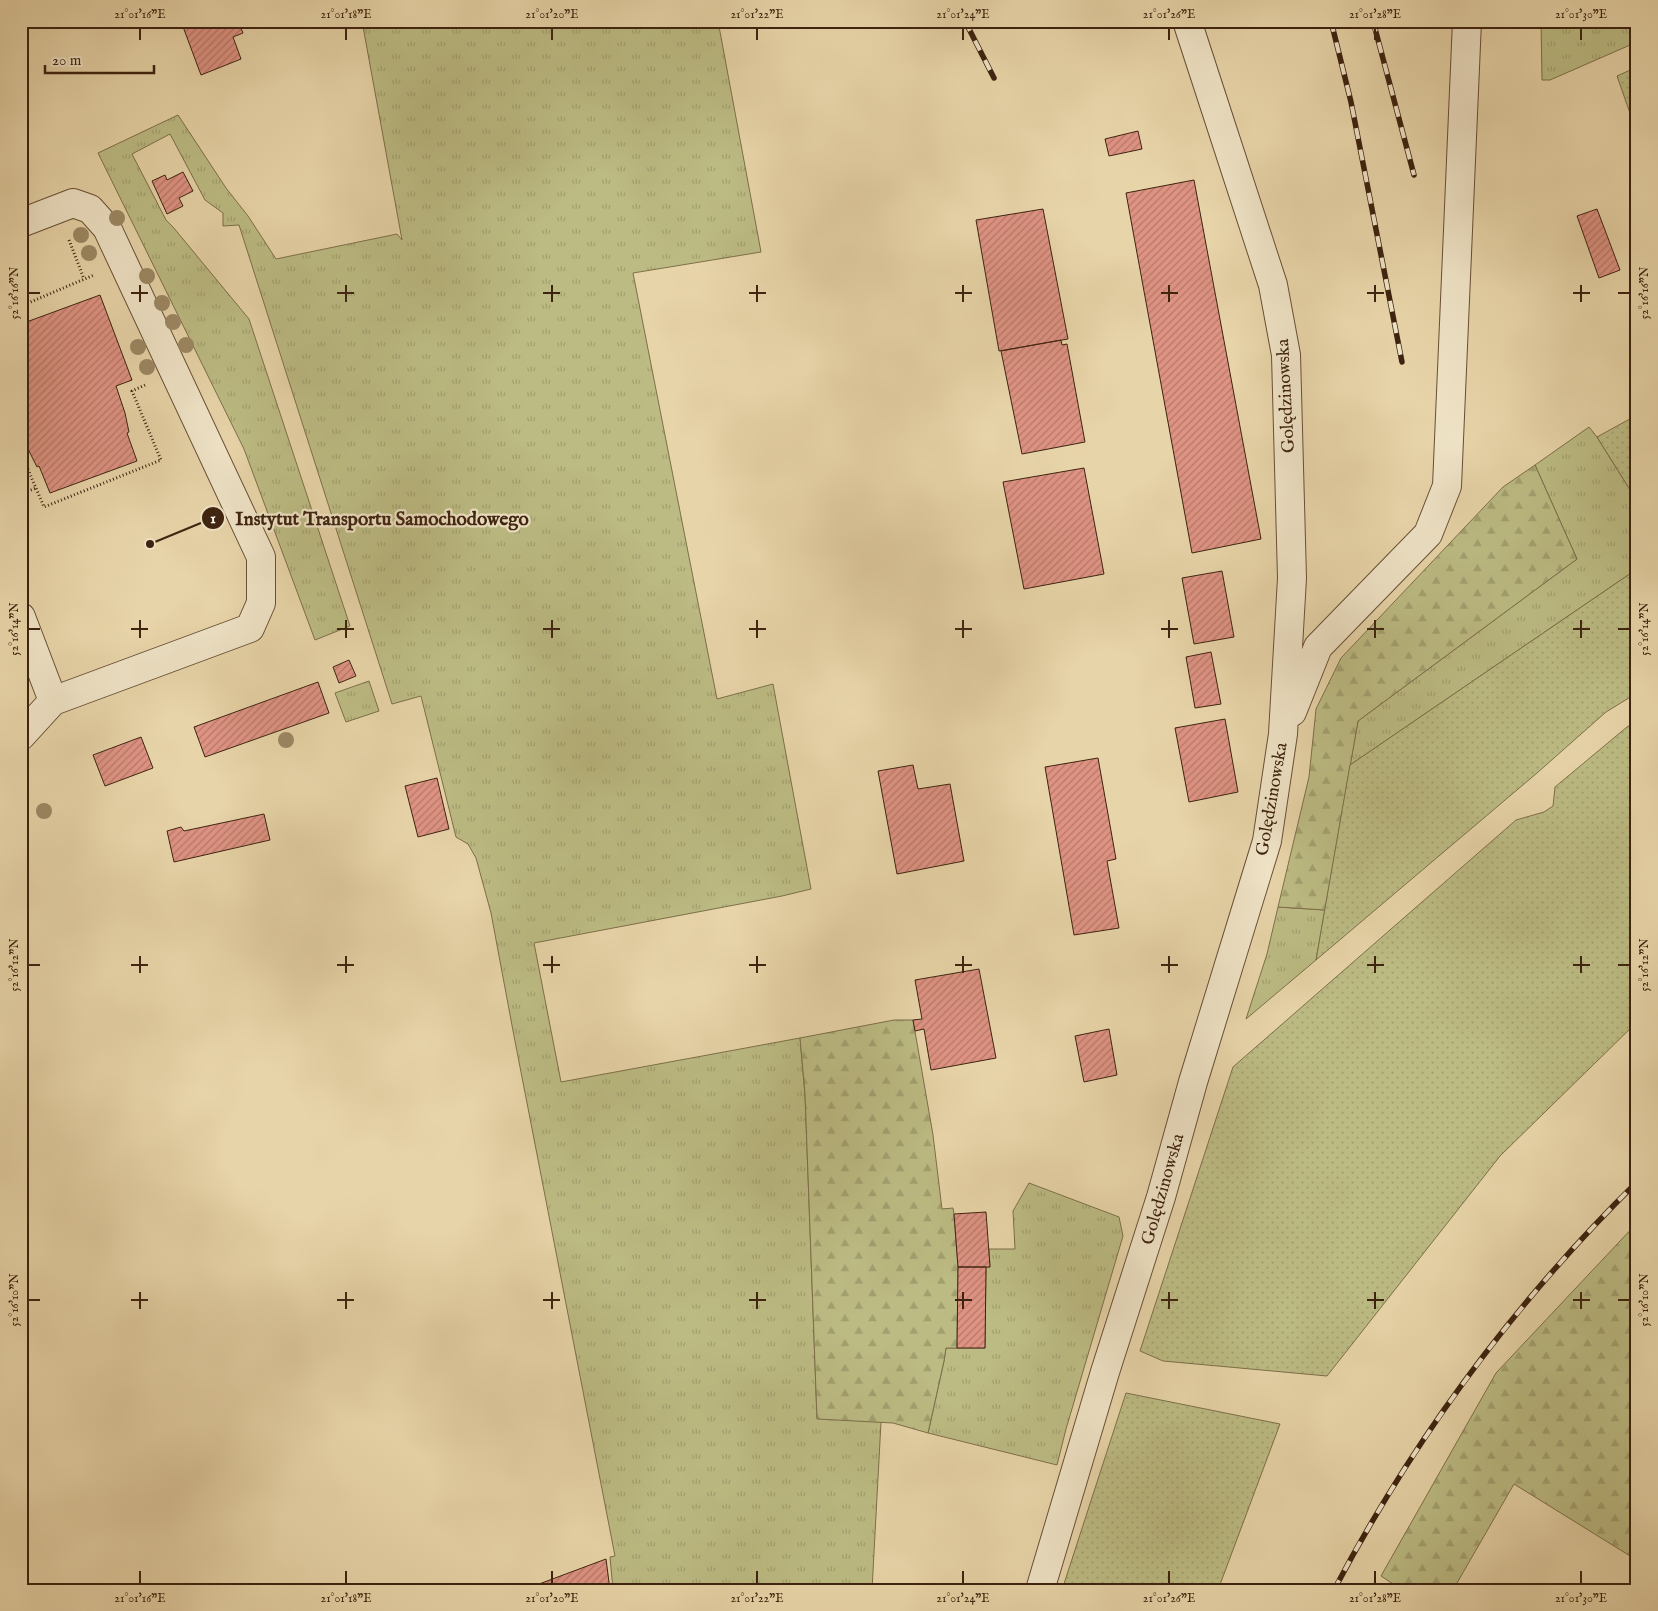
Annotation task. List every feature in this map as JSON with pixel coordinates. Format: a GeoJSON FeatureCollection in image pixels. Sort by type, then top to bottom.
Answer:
{"type":"FeatureCollection","features":[{"type":"Feature","properties":{"kind":"lane","name":"Golędzinowska"},"geometry":{"type":"LineString","coordinates":[[1040,1590],[1267,842],[1282,734],[1292,578],[1286,355],[1272,285],[1187,21]]}},
{"type":"Feature","properties":{"kind":"lane"},"geometry":{"type":"LineString","coordinates":[[1282,734],[1318,648],[1428,534],[1447,486],[1467,21]]}},
{"type":"Feature","properties":{"kind":"lane"},"geometry":{"type":"LineString","coordinates":[[21,223],[73,203],[90,209],[106,228],[261,557],[261,603],[250,628],[53,701],[21,736]]}},
{"type":"Feature","properties":{"kind":"lane"},"geometry":{"type":"LineString","coordinates":[[21,617],[53,701]]}},
{"type":"Feature","properties":{"kind":"path"},"geometry":{"type":"LineString","coordinates":[[56,209],[84,279]]}},
{"type":"Feature","properties":{"kind":"path"},"geometry":{"type":"LineString","coordinates":[[21,306],[94,275],[100,282]]}},
{"type":"Feature","properties":{"kind":"path"},"geometry":{"type":"LineString","coordinates":[[21,452],[44,507],[161,460],[132,391],[146,385],[142,377]]}},
{"type":"Feature","properties":{"kind":"path"},"geometry":{"type":"LineString","coordinates":[[21,494],[36,488]]}},
{"type":"Feature","properties":{"kind":"green space"},"geometry":{"type":"Polygon","coordinates":[[[362,21],[718,21],[761,252],[633,273],[717,699],[773,684],[811,889],[534,943],[561,1082],[800,1038],[805,1094],[817,1418],[881,1422],[872,1590],[613,1590],[610,1557],[615,1556],[491,913],[476,858],[468,844],[456,837],[421,696],[392,704],[239,225],[223,226],[223,213],[205,200],[170,134],[132,154],[166,220],[249,319],[350,626],[315,640],[244,449],[98,153],[178,115],[276,259],[397,234],[402,240],[362,21]]]}},
{"type":"Feature","properties":{"kind":"green space"},"geometry":{"type":"Polygon","coordinates":[[[1541,21],[1637,21],[1637,42],[1550,80],[1542,80],[1541,21]]]}},
{"type":"Feature","properties":{"kind":"green space"},"geometry":{"type":"Polygon","coordinates":[[[1637,67],[1637,114],[1631,116],[1617,76],[1637,67]]]}},
{"type":"Feature","properties":{"kind":"green space"},"geometry":{"type":"Polygon","coordinates":[[[1637,415],[1637,501],[1597,437],[1637,415]]]}},
{"type":"Feature","properties":{"kind":"green space"},"geometry":{"type":"Polygon","coordinates":[[[1589,427],[1637,501],[1637,569],[1350,765],[1358,721],[1577,559],[1535,465],[1589,427]]]}},
{"type":"Feature","properties":{"kind":"green space"},"geometry":{"type":"Polygon","coordinates":[[[1535,465],[1577,559],[1358,721],[1325,910],[1278,907],[1309,777],[1316,709],[1341,658],[1503,487],[1535,465]]]}},
{"type":"Feature","properties":{"kind":"green space"},"geometry":{"type":"Polygon","coordinates":[[[1637,569],[1637,693],[1606,712],[1537,773],[1316,960],[1350,765],[1637,569]]]}},
{"type":"Feature","properties":{"kind":"green space"},"geometry":{"type":"Polygon","coordinates":[[[369,681],[379,711],[346,722],[335,693],[369,681]]]}},
{"type":"Feature","properties":{"kind":"green space"},"geometry":{"type":"Polygon","coordinates":[[[1637,721],[1637,1022],[1500,1156],[1327,1376],[1163,1361],[1140,1351],[1233,1067],[1516,820],[1544,812],[1553,806],[1555,787],[1627,727],[1637,721]]]}},
{"type":"Feature","properties":{"kind":"green space"},"geometry":{"type":"Polygon","coordinates":[[[1278,907],[1325,910],[1316,960],[1246,1019],[1267,954],[1278,907]]]}},
{"type":"Feature","properties":{"kind":"green space"},"geometry":{"type":"Polygon","coordinates":[[[894,1020],[913,1020],[933,1135],[942,1209],[953,1208],[954,1214],[958,1267],[957,1348],[946,1348],[928,1433],[893,1423],[817,1419],[805,1094],[800,1038],[894,1020]]]}},
{"type":"Feature","properties":{"kind":"green space"},"geometry":{"type":"Polygon","coordinates":[[[1029,1183],[1119,1217],[1123,1236],[1057,1465],[928,1433],[946,1348],[985,1348],[986,1267],[990,1267],[989,1249],[1015,1249],[1013,1211],[1029,1183]]]}},
{"type":"Feature","properties":{"kind":"green space"},"geometry":{"type":"Polygon","coordinates":[[[1637,1223],[1637,1558],[1635,1559],[1514,1484],[1453,1590],[1402,1590],[1381,1576],[1496,1373],[1637,1223]]]}},
{"type":"Feature","properties":{"kind":"green space"},"geometry":{"type":"Polygon","coordinates":[[[1126,1393],[1280,1424],[1218,1590],[1062,1590],[1126,1393]]]}},
{"type":"Feature","properties":{"kind":"building"},"geometry":{"type":"Polygon","coordinates":[[[175,21],[238,21],[243,33],[233,37],[241,59],[201,75],[182,24],[177,26],[175,21]]]}},
{"type":"Feature","properties":{"kind":"building"},"geometry":{"type":"Polygon","coordinates":[[[1138,131],[1142,149],[1109,156],[1105,139],[1138,131]]]}},
{"type":"Feature","properties":{"kind":"building"},"geometry":{"type":"Polygon","coordinates":[[[183,172],[193,191],[179,198],[183,206],[167,214],[152,181],[165,175],[167,180],[183,172]]]}},
{"type":"Feature","properties":{"kind":"building"},"geometry":{"type":"Polygon","coordinates":[[[1194,180],[1261,539],[1192,553],[1126,193],[1194,180]]]}},
{"type":"Feature","properties":{"kind":"building"},"geometry":{"type":"Polygon","coordinates":[[[1043,209],[1068,339],[999,351],[976,220],[1043,209]]]}},
{"type":"Feature","properties":{"kind":"building"},"geometry":{"type":"Polygon","coordinates":[[[1597,209],[1620,270],[1599,278],[1577,216],[1597,209]]]}},
{"type":"Feature","properties":{"kind":"building"},"geometry":{"type":"Polygon","coordinates":[[[100,295],[132,380],[116,386],[125,413],[129,432],[127,433],[137,461],[50,493],[39,466],[37,467],[21,435],[21,324],[100,295]]]}},
{"type":"Feature","properties":{"kind":"building"},"geometry":{"type":"Polygon","coordinates":[[[1061,340],[1062,345],[1067,344],[1085,442],[1022,454],[1001,351],[1061,340]]]}},
{"type":"Feature","properties":{"kind":"building"},"geometry":{"type":"Polygon","coordinates":[[[1084,468],[1104,574],[1024,589],[1003,482],[1084,468]]]}},
{"type":"Feature","properties":{"kind":"building"},"geometry":{"type":"Polygon","coordinates":[[[1222,571],[1234,637],[1194,644],[1182,578],[1222,571]]]}},
{"type":"Feature","properties":{"kind":"building"},"geometry":{"type":"Polygon","coordinates":[[[1211,652],[1221,704],[1195,708],[1186,657],[1211,652]]]}},
{"type":"Feature","properties":{"kind":"building"},"geometry":{"type":"Polygon","coordinates":[[[349,660],[356,676],[339,683],[333,667],[349,660]]]}},
{"type":"Feature","properties":{"kind":"building"},"geometry":{"type":"Polygon","coordinates":[[[318,682],[329,713],[205,757],[194,727],[318,682]]]}},
{"type":"Feature","properties":{"kind":"building"},"geometry":{"type":"Polygon","coordinates":[[[1225,719],[1238,792],[1189,802],[1175,728],[1225,719]]]}},
{"type":"Feature","properties":{"kind":"building"},"geometry":{"type":"Polygon","coordinates":[[[141,737],[153,768],[105,786],[93,755],[141,737]]]}},
{"type":"Feature","properties":{"kind":"building"},"geometry":{"type":"Polygon","coordinates":[[[1098,758],[1116,859],[1107,861],[1119,928],[1074,935],[1045,767],[1098,758]]]}},
{"type":"Feature","properties":{"kind":"building"},"geometry":{"type":"Polygon","coordinates":[[[913,765],[918,789],[950,784],[964,861],[897,874],[878,771],[913,765]]]}},
{"type":"Feature","properties":{"kind":"building"},"geometry":{"type":"Polygon","coordinates":[[[437,778],[449,829],[418,837],[405,786],[437,778]]]}},
{"type":"Feature","properties":{"kind":"building"},"geometry":{"type":"Polygon","coordinates":[[[264,814],[270,840],[174,862],[167,831],[181,827],[184,831],[264,814]]]}},
{"type":"Feature","properties":{"kind":"building"},"geometry":{"type":"Polygon","coordinates":[[[979,969],[996,1058],[931,1070],[924,1029],[915,1031],[913,1020],[922,1019],[915,980],[979,969]]]}},
{"type":"Feature","properties":{"kind":"building"},"geometry":{"type":"Polygon","coordinates":[[[1109,1029],[1117,1075],[1084,1082],[1075,1036],[1109,1029]]]}},
{"type":"Feature","properties":{"kind":"building"},"geometry":{"type":"Polygon","coordinates":[[[986,1212],[990,1267],[958,1267],[954,1214],[986,1212]]]}},
{"type":"Feature","properties":{"kind":"building"},"geometry":{"type":"Polygon","coordinates":[[[958,1267],[986,1267],[985,1348],[957,1348],[958,1267]]]}},
{"type":"Feature","properties":{"kind":"building"},"geometry":{"type":"Polygon","coordinates":[[[606,1559],[610,1590],[523,1590],[606,1559]]]}},
{"type":"Feature","properties":{"kind":"railway"},"geometry":{"type":"LineString","coordinates":[[965,21],[994,78]]}},
{"type":"Feature","properties":{"kind":"railway"},"geometry":{"type":"LineString","coordinates":[[1331,21],[1351,102],[1402,362]]}},
{"type":"Feature","properties":{"kind":"railway"},"geometry":{"type":"LineString","coordinates":[[1373,21],[1414,175]]}},
{"type":"Feature","properties":{"kind":"railway"},"geometry":{"type":"LineString","coordinates":[[1334,1590],[1398,1480],[1470,1374],[1550,1275],[1637,1182]]}},
{"type":"Feature","properties":{"kind":"place","name":"Instytut Transportu Samochodowego"},"geometry":{"type":"Point","coordinates":[150,544]}}]}
